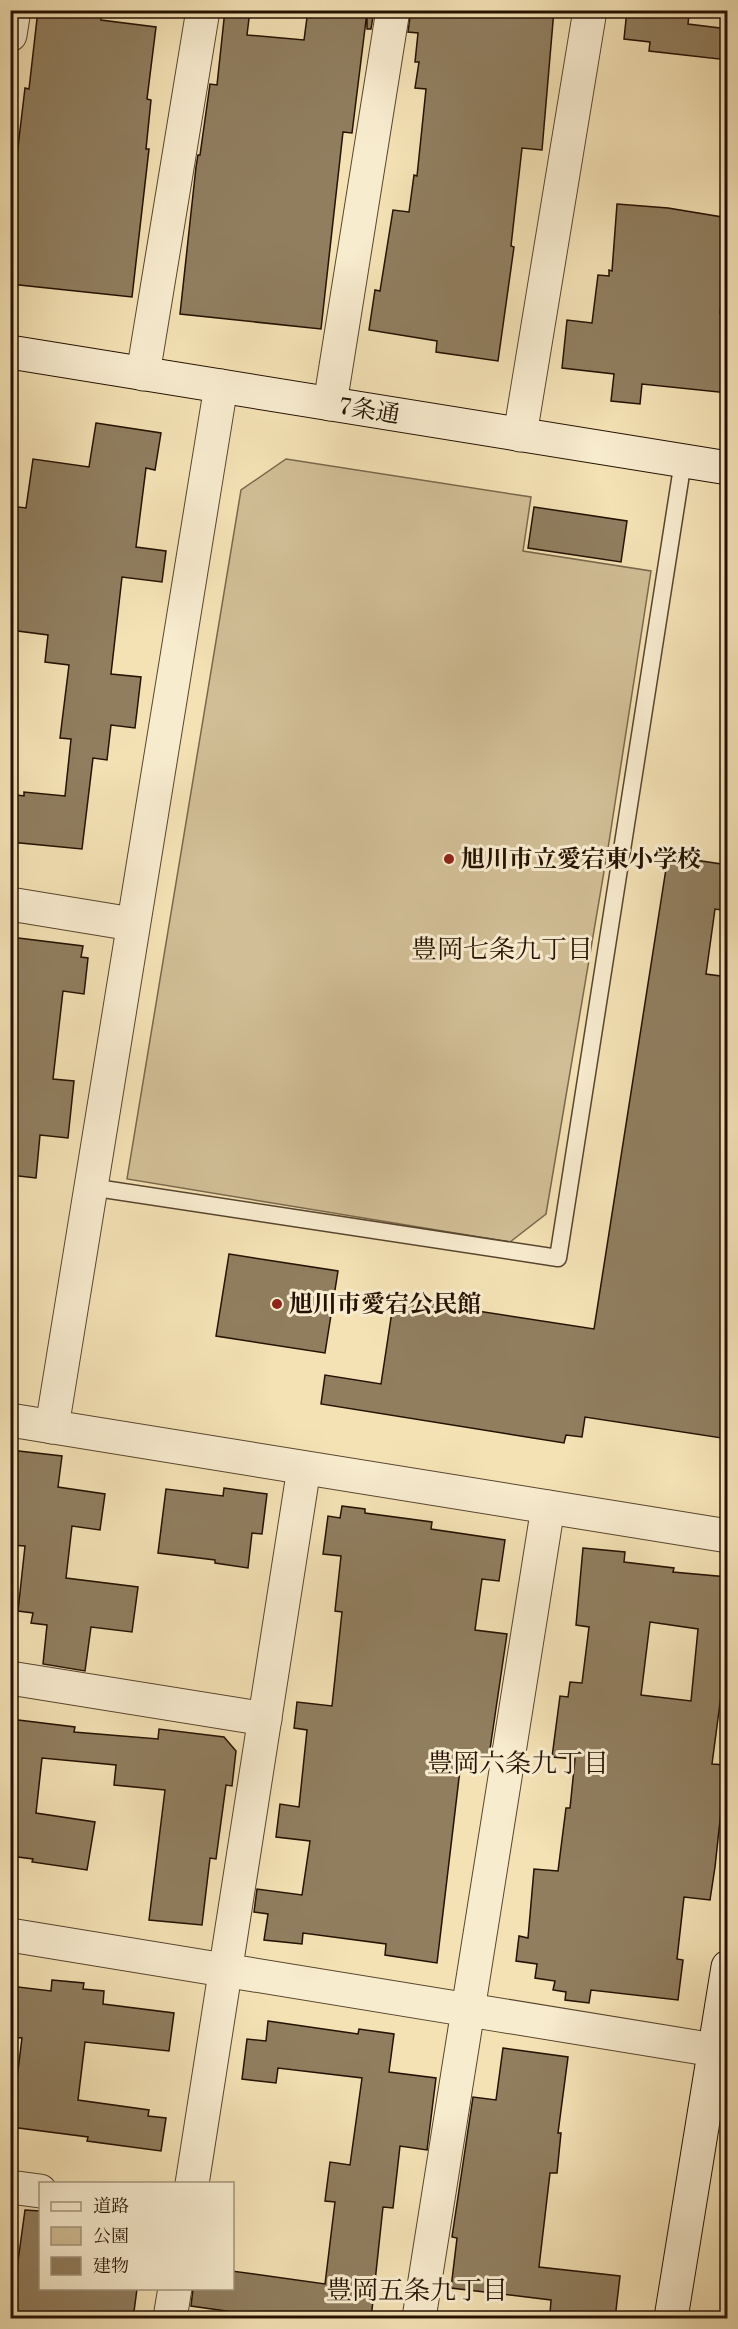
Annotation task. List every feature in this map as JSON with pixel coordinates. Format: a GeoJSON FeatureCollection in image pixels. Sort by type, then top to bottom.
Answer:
{"type":"FeatureCollection","features":[{"type":"Feature","properties":{"kind":"street"},"geometry":{"type":"LineString","coordinates":[[10,35],[14,10]]}},
{"type":"Feature","properties":{"kind":"street"},"geometry":{"type":"LineString","coordinates":[[143,374],[203,10]]}},
{"type":"Feature","properties":{"kind":"street"},"geometry":{"type":"LineString","coordinates":[[330,404],[393,10]]}},
{"type":"Feature","properties":{"kind":"street"},"geometry":{"type":"LineString","coordinates":[[520,435],[590,10]]}},
{"type":"Feature","properties":{"kind":"street","name":"7条通"},"geometry":{"type":"LineString","coordinates":[[10,352],[728,468]]}},
{"type":"Feature","properties":{"kind":"street"},"geometry":{"type":"LineString","coordinates":[[52,1427],[221,386]]}},
{"type":"Feature","properties":{"kind":"street"},"geometry":{"type":"LineString","coordinates":[[10,904],[132,924]]}},
{"type":"Feature","properties":{"kind":"street"},"geometry":{"type":"LineString","coordinates":[[10,1420],[728,1536]]}},
{"type":"Feature","properties":{"kind":"street"},"geometry":{"type":"LineString","coordinates":[[192,2182],[304,1468]]}},
{"type":"Feature","properties":{"kind":"street"},"geometry":{"type":"LineString","coordinates":[[419,2319],[548,1507]]}},
{"type":"Feature","properties":{"kind":"street"},"geometry":{"type":"LineString","coordinates":[[10,1678],[265,1719]]}},
{"type":"Feature","properties":{"kind":"street"},"geometry":{"type":"LineString","coordinates":[[10,1935],[468,2009],[719,2043]]}},
{"type":"Feature","properties":{"kind":"street"},"geometry":{"type":"LineString","coordinates":[[671,2319],[719,2043],[728,1967]]}},
{"type":"Feature","properties":{"kind":"street"},"geometry":{"type":"LineString","coordinates":[[10,2187],[39,2192]]}},
{"type":"Feature","properties":{"kind":"street"},"geometry":{"type":"LineString","coordinates":[[170,2319],[175,2290]]}},
{"type":"Feature","properties":{"kind":"lane"},"geometry":{"type":"LineString","coordinates":[[90,1187],[558,1258],[683,461]]}},
{"type":"Feature","properties":{"kind":"green space"},"geometry":{"type":"Polygon","coordinates":[[[286,459],[531,497],[523,551],[651,571],[609,842],[546,1214],[510,1242],[127,1179],[241,490],[286,459]]]}},
{"type":"Feature","properties":{"kind":"building"},"geometry":{"type":"Polygon","coordinates":[[[38,10],[102,10],[101,20],[156,27],[147,99],[151,100],[146,149],[149,149],[132,297],[10,284],[10,214],[25,88],[29,89],[38,10]]]}},
{"type":"Feature","properties":{"kind":"building"},"geometry":{"type":"Polygon","coordinates":[[[225,10],[250,10],[247,35],[304,40],[308,10],[374,10],[371,29],[367,29],[367,12],[352,133],[343,132],[321,329],[180,314],[196,167],[198,155],[200,155],[210,84],[217,85],[225,10]]]}},
{"type":"Feature","properties":{"kind":"building"},"geometry":{"type":"Polygon","coordinates":[[[411,10],[554,10],[542,150],[522,148],[511,246],[514,247],[498,361],[436,352],[437,341],[369,330],[375,290],[380,291],[393,210],[409,212],[414,175],[417,176],[426,89],[415,88],[419,62],[415,62],[418,33],[408,32],[411,10]]]}},
{"type":"Feature","properties":{"kind":"building"},"geometry":{"type":"Polygon","coordinates":[[[627,10],[689,15],[688,24],[728,29],[728,60],[649,51],[650,42],[624,39],[627,10]]]}},
{"type":"Feature","properties":{"kind":"building"},"geometry":{"type":"Polygon","coordinates":[[[617,204],[668,208],[728,218],[728,247],[720,313],[728,314],[728,393],[642,384],[640,404],[611,401],[614,374],[562,368],[567,320],[592,323],[598,275],[609,276],[609,270],[612,271],[617,204]]]}},
{"type":"Feature","properties":{"kind":"building"},"geometry":{"type":"Polygon","coordinates":[[[96,423],[161,433],[155,470],[146,468],[136,547],[166,551],[162,582],[122,577],[111,674],[141,677],[135,728],[111,725],[107,760],[93,758],[82,849],[10,842],[10,794],[24,796],[24,792],[65,796],[71,739],[60,738],[69,665],[45,662],[48,635],[10,630],[10,506],[26,508],[33,459],[89,467],[96,423]]]}},
{"type":"Feature","properties":{"kind":"building"},"geometry":{"type":"Polygon","coordinates":[[[534,507],[627,521],[621,562],[528,548],[534,507]]]}},
{"type":"Feature","properties":{"kind":"building"},"geometry":{"type":"Polygon","coordinates":[[[668,856],[728,865],[728,911],[715,909],[706,974],[728,977],[728,1439],[585,1417],[582,1437],[566,1435],[564,1443],[321,1404],[325,1375],[381,1384],[394,1298],[594,1329],[668,856]]]}},
{"type":"Feature","properties":{"kind":"building"},"geometry":{"type":"Polygon","coordinates":[[[10,937],[83,946],[81,957],[88,958],[84,994],[63,991],[53,1079],[74,1081],[68,1138],[40,1135],[36,1178],[10,1175],[10,937]]]}},
{"type":"Feature","properties":{"kind":"building","name":"旭川市愛宕公民館"},"geometry":{"type":"Polygon","coordinates":[[[229,1254],[338,1271],[325,1353],[216,1336],[229,1254]]]}},
{"type":"Feature","properties":{"kind":"building"},"geometry":{"type":"Polygon","coordinates":[[[10,1450],[62,1456],[58,1487],[105,1494],[100,1530],[72,1526],[66,1578],[138,1587],[132,1632],[91,1627],[85,1671],[43,1664],[47,1625],[31,1623],[33,1613],[18,1611],[25,1546],[10,1545],[10,1450]]]}},
{"type":"Feature","properties":{"kind":"building"},"geometry":{"type":"Polygon","coordinates":[[[224,1488],[267,1494],[262,1534],[252,1533],[248,1568],[215,1563],[215,1560],[158,1553],[166,1489],[223,1496],[224,1488]]]}},
{"type":"Feature","properties":{"kind":"building"},"geometry":{"type":"Polygon","coordinates":[[[342,1506],[365,1509],[365,1513],[432,1522],[431,1529],[505,1540],[499,1581],[482,1579],[475,1630],[507,1634],[489,1756],[462,1753],[437,1963],[385,1955],[386,1944],[303,1933],[302,1944],[264,1940],[268,1914],[254,1912],[257,1889],[302,1895],[310,1841],[276,1837],[280,1804],[299,1807],[307,1730],[294,1728],[297,1702],[332,1706],[342,1612],[335,1611],[341,1556],[323,1554],[328,1516],[340,1518],[342,1506]]]}},
{"type":"Feature","properties":{"kind":"building"},"geometry":{"type":"Polygon","coordinates":[[[583,1548],[625,1552],[624,1562],[674,1568],[673,1572],[728,1577],[728,1689],[722,1688],[712,1764],[726,1765],[715,1867],[710,1900],[684,1897],[677,1959],[683,1960],[678,2000],[591,1990],[589,2003],[565,2000],[566,1992],[553,1990],[555,1981],[535,1978],[537,1964],[516,1961],[519,1936],[528,1938],[534,1869],[558,1871],[566,1808],[570,1808],[575,1759],[552,1757],[560,1696],[568,1697],[570,1682],[582,1683],[589,1627],[576,1625],[583,1548]],[[650,1622],[641,1695],[691,1701],[698,1629],[650,1622]]]}},
{"type":"Feature","properties":{"kind":"building"},"geometry":{"type":"Polygon","coordinates":[[[10,1719],[75,1727],[74,1732],[158,1739],[159,1729],[224,1737],[236,1751],[232,1786],[226,1785],[216,1859],[210,1858],[202,1925],[149,1920],[165,1790],[114,1785],[116,1765],[42,1758],[36,1813],[95,1822],[87,1870],[32,1862],[33,1859],[10,1856],[10,1719]]]}},
{"type":"Feature","properties":{"kind":"building"},"geometry":{"type":"Polygon","coordinates":[[[52,1980],[84,1983],[83,1989],[104,1991],[103,2004],[174,2013],[169,2051],[85,2042],[78,2100],[149,2110],[148,2116],[166,2118],[161,2151],[87,2141],[88,2137],[11,2127],[22,2038],[10,2037],[10,1986],[51,1991],[52,1980]]]}},
{"type":"Feature","properties":{"kind":"building"},"geometry":{"type":"Polygon","coordinates":[[[268,2021],[358,2034],[359,2029],[394,2034],[389,2072],[436,2078],[427,2150],[400,2146],[393,2208],[383,2207],[371,2319],[282,2319],[191,2306],[193,2290],[234,2290],[234,2271],[325,2284],[335,2202],[325,2201],[330,2162],[350,2165],[362,2078],[278,2068],[276,2083],[242,2079],[247,2039],[266,2041],[268,2021]]]}},
{"type":"Feature","properties":{"kind":"building"},"geometry":{"type":"Polygon","coordinates":[[[503,2048],[568,2057],[558,2133],[561,2133],[557,2173],[550,2173],[539,2267],[620,2276],[615,2319],[550,2314],[551,2300],[451,2288],[457,2238],[452,2237],[473,2097],[496,2100],[503,2048]]]}},
{"type":"Feature","properties":{"kind":"building"},"geometry":{"type":"Polygon","coordinates":[[[25,2210],[39,2211],[39,2290],[137,2290],[133,2319],[10,2319],[25,2210]]]}},
{"type":"Feature","properties":{"kind":"place","name":"旭川市立愛宕東小学校"},"geometry":{"type":"Point","coordinates":[449,859]}},
{"type":"Feature","properties":{"kind":"place","name":"旭川市愛宕公民館"},"geometry":{"type":"Point","coordinates":[277,1304]}},
{"type":"Feature","properties":{"kind":"district","name":"豊岡七条九丁目"},"geometry":{"type":"Point","coordinates":[502,949]}},
{"type":"Feature","properties":{"kind":"district","name":"豊岡六条九丁目"},"geometry":{"type":"Point","coordinates":[518,1763]}},
{"type":"Feature","properties":{"kind":"district","name":"豊岡五条九丁目"},"geometry":{"type":"Point","coordinates":[417,2290]}}]}
